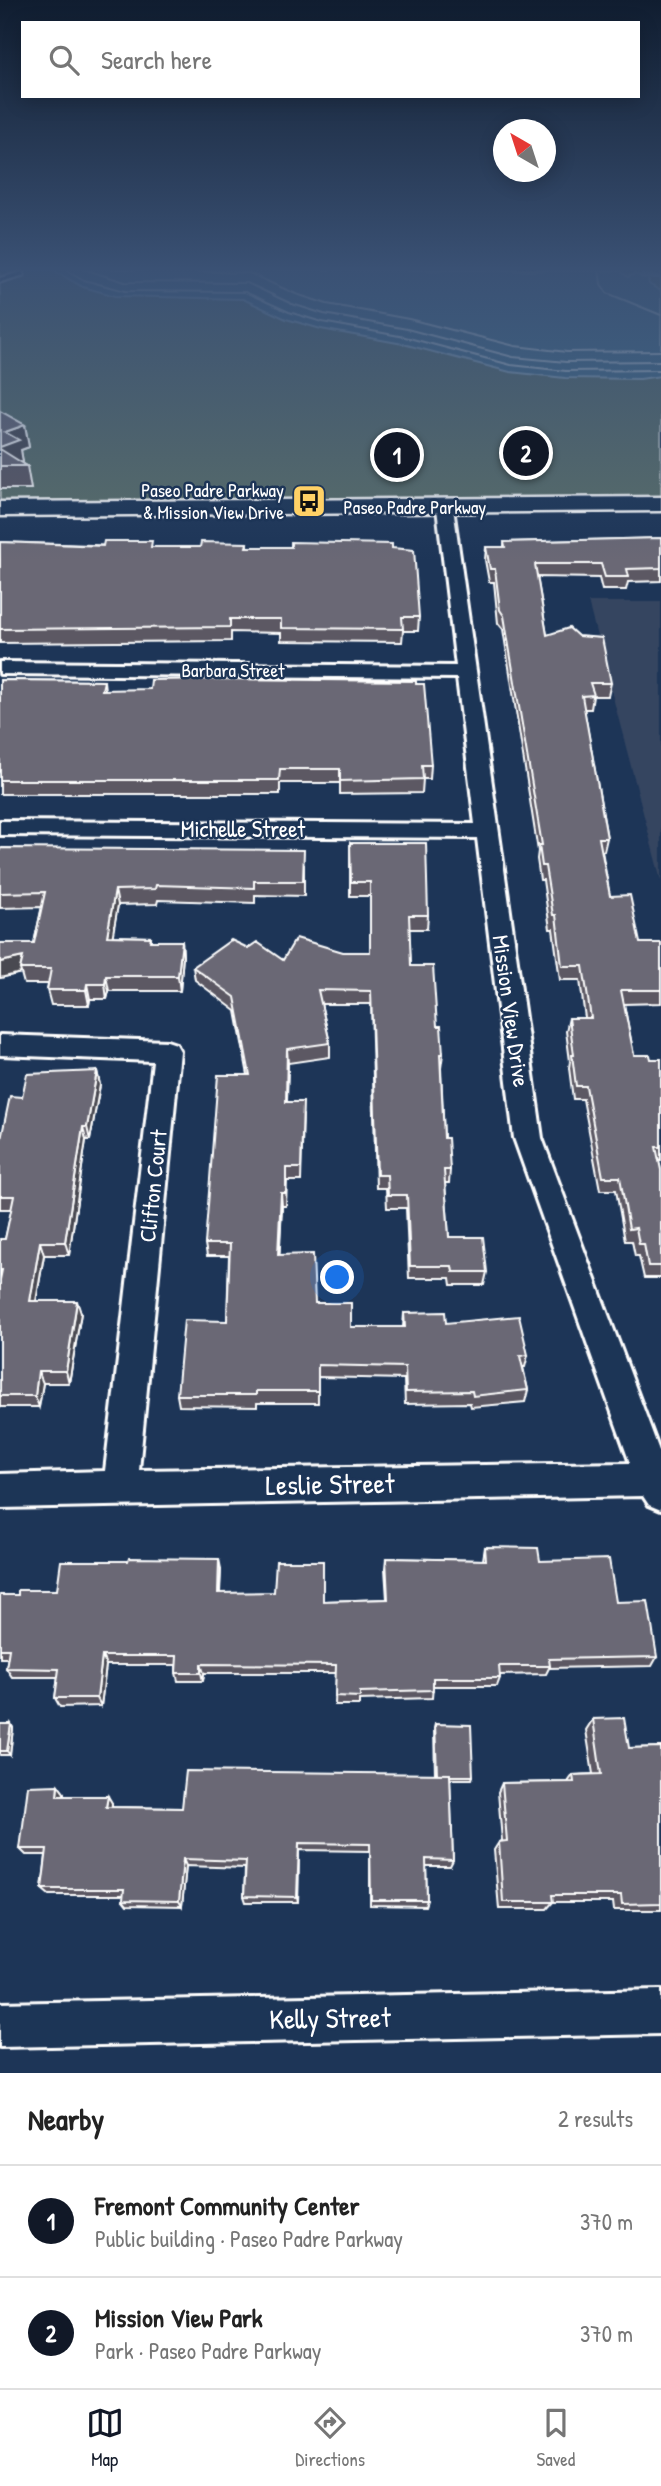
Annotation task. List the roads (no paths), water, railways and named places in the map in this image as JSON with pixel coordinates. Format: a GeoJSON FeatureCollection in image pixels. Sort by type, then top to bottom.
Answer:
{"type":"FeatureCollection","features":[{"type":"Feature","properties":{"kind":"main road","name":"Paseo Padre Parkway"},"geometry":{"type":"LineString","coordinates":[[0,528],[446,518],[661,504]]}},
{"type":"Feature","properties":{"kind":"main road","name":"Paseo Padre Parkway"},"geometry":{"type":"LineString","coordinates":[[0,509],[446,518],[661,526]]}},
{"type":"Feature","properties":{"kind":"street","name":"Mission View Drive"},"geometry":{"type":"LineString","coordinates":[[446,518],[528,1138],[658,1484]]}},
{"type":"Feature","properties":{"kind":"street","name":"Barbara Street"},"geometry":{"type":"LineString","coordinates":[[0,668],[466,672]]}},
{"type":"Feature","properties":{"kind":"street","name":"Michelle Street"},"geometry":{"type":"LineString","coordinates":[[0,828],[486,831]]}},
{"type":"Feature","properties":{"kind":"street","name":"Clifton Court"},"geometry":{"type":"LineString","coordinates":[[0,1045],[167,1051],[120,1487]]}},
{"type":"Feature","properties":{"kind":"street","name":"Leslie Street"},"geometry":{"type":"LineString","coordinates":[[0,1491],[120,1487],[658,1484]]}},
{"type":"Feature","properties":{"kind":"street","name":"Kelly Street"},"geometry":{"type":"LineString","coordinates":[[0,2025],[661,2012]]}},
{"type":"Feature","properties":{"kind":"water"},"geometry":{"type":"Polygon","coordinates":[[[486,366],[661,366],[661,376],[640,379],[565,378],[510,372],[486,366]]]}},
{"type":"Feature","properties":{"kind":"place","name":"Mission View Park"},"geometry":{"type":"Point","coordinates":[526,453]}},
{"type":"Feature","properties":{"kind":"place","name":"Fremont Community Center"},"geometry":{"type":"Point","coordinates":[397,455]}},
{"type":"Feature","properties":{"kind":"place","name":"Paseo Padre Parkway & Mission View Drive"},"geometry":{"type":"Point","coordinates":[309,501]}}]}
